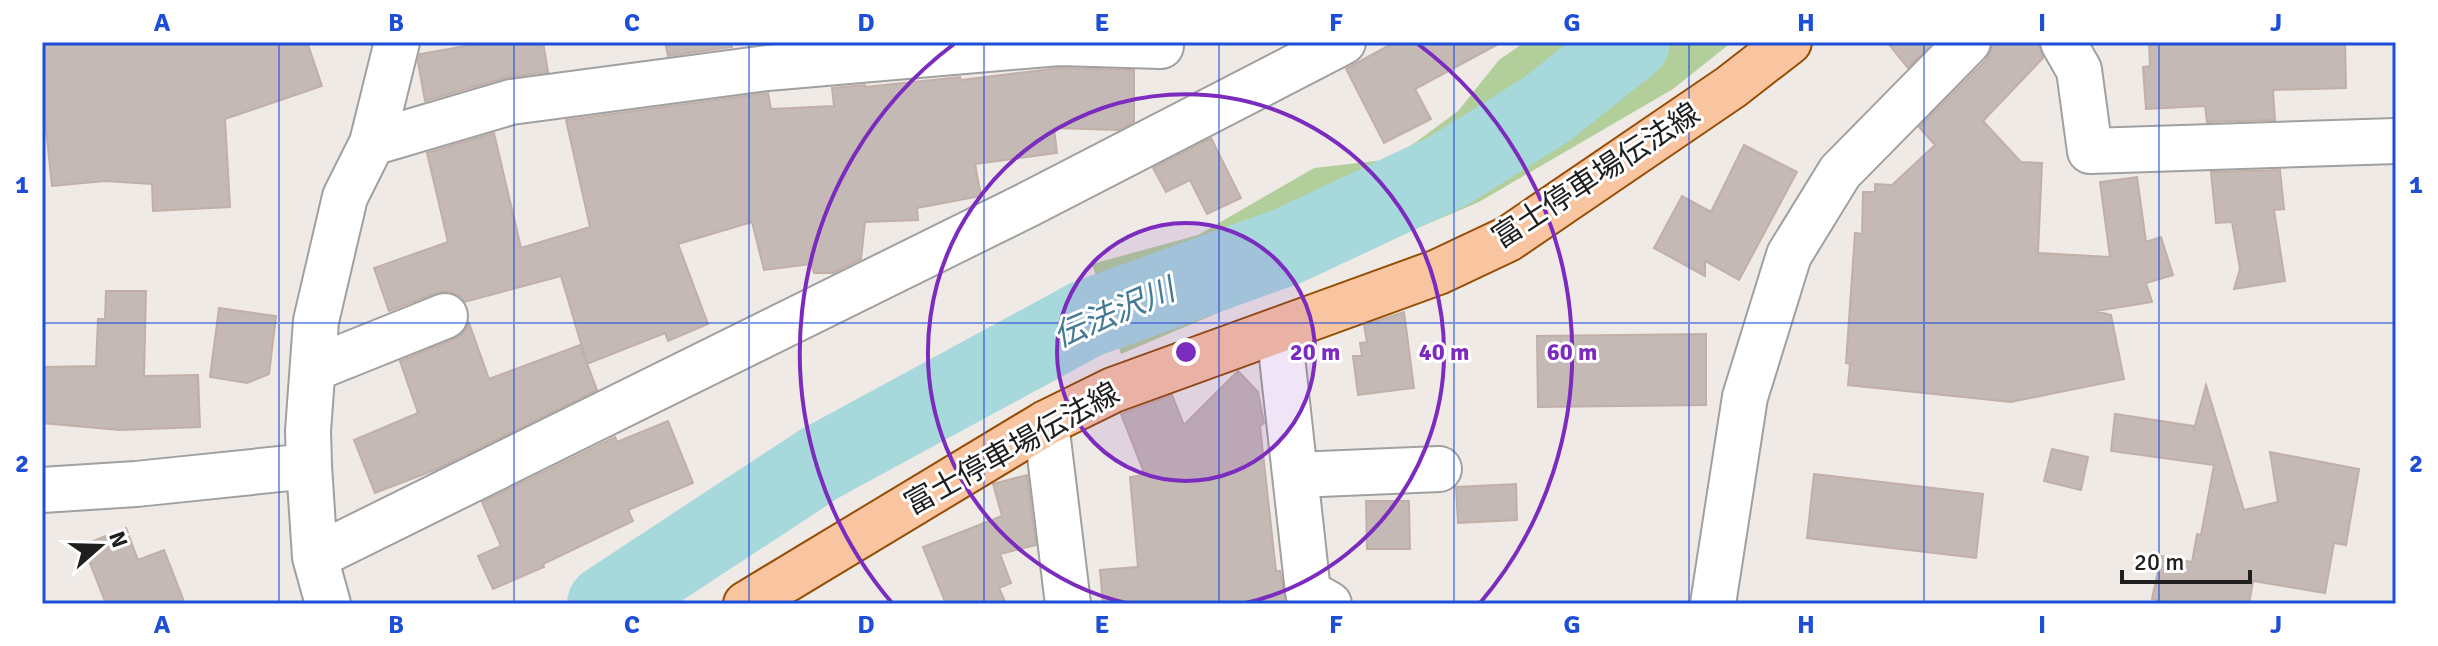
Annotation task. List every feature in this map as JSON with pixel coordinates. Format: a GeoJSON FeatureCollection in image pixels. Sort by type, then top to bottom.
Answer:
{"type":"FeatureCollection","features":[{"type":"Feature","properties":{"kind":"main road","name":"富士停車場伝法線"},"geometry":{"type":"LineString","coordinates":[[746,604],[1046,423],[1113,390],[1438,272],[1508,239],[1731,87],[1789,42]]}},
{"type":"Feature","properties":{"kind":"street"},"geometry":{"type":"LineString","coordinates":[[328,604],[315,557],[309,466],[308,431],[316,321],[345,197],[372,143],[397,42]]}},
{"type":"Feature","properties":{"kind":"street"},"geometry":{"type":"LineString","coordinates":[[315,557],[1015,211],[1343,42]]}},
{"type":"Feature","properties":{"kind":"street"},"geometry":{"type":"LineString","coordinates":[[1713,604],[1745,397],[1789,255],[1840,172],[1968,42]]}},
{"type":"Feature","properties":{"kind":"street"},"geometry":{"type":"LineString","coordinates":[[2063,42],[2079,70],[2090,151],[2396,141]]}},
{"type":"Feature","properties":{"kind":"street"},"geometry":{"type":"LineString","coordinates":[[372,143],[511,102],[883,50],[1059,43],[1161,46]]}},
{"type":"Feature","properties":{"kind":"street"},"geometry":{"type":"LineString","coordinates":[[313,369],[445,316]]}},
{"type":"Feature","properties":{"kind":"street"},"geometry":{"type":"LineString","coordinates":[[1279,330],[1308,592],[1329,604]]}},
{"type":"Feature","properties":{"kind":"street"},"geometry":{"type":"LineString","coordinates":[[1046,423],[1068,604]]}},
{"type":"Feature","properties":{"kind":"street"},"geometry":{"type":"LineString","coordinates":[[42,490],[136,484],[309,466]]}},
{"type":"Feature","properties":{"kind":"street"},"geometry":{"type":"LineString","coordinates":[[1296,475],[1439,469]]}},
{"type":"Feature","properties":{"kind":"green space"},"geometry":{"type":"Polygon","coordinates":[[[1525,42],[1732,42],[1673,89],[1479,202],[1121,354],[1092,264],[1198,235],[1314,168],[1393,159],[1458,111],[1499,60],[1525,42]]]}},
{"type":"Feature","properties":{"kind":"building"},"geometry":{"type":"Polygon","coordinates":[[[42,42],[307,42],[322,86],[225,119],[230,207],[153,211],[152,184],[105,181],[52,186],[45,119],[42,119],[42,42]]]}},
{"type":"Feature","properties":{"kind":"building"},"geometry":{"type":"Polygon","coordinates":[[[488,42],[543,42],[548,72],[504,78],[425,101],[418,62],[420,54],[488,42]]]}},
{"type":"Feature","properties":{"kind":"building"},"geometry":{"type":"Polygon","coordinates":[[[665,42],[731,42],[732,47],[668,56],[665,42]]]}},
{"type":"Feature","properties":{"kind":"building"},"geometry":{"type":"Polygon","coordinates":[[[1395,42],[1502,42],[1415,89],[1431,119],[1384,143],[1346,69],[1395,42]]]}},
{"type":"Feature","properties":{"kind":"building"},"geometry":{"type":"Polygon","coordinates":[[[1887,42],[1933,42],[1908,68],[1887,42]]]}},
{"type":"Feature","properties":{"kind":"building"},"geometry":{"type":"Polygon","coordinates":[[[1992,42],[2038,42],[2043,58],[1983,121],[2021,162],[2042,163],[2038,253],[2110,257],[2100,182],[2137,177],[2146,242],[2161,237],[2173,275],[2146,283],[2152,302],[2096,311],[2111,315],[2124,379],[2011,402],[1848,385],[1850,364],[1846,363],[1855,233],[1862,234],[1863,192],[1875,192],[1875,184],[1892,185],[1935,145],[1919,127],[1986,60],[1992,42]]]}},
{"type":"Feature","properties":{"kind":"building"},"geometry":{"type":"Polygon","coordinates":[[[2149,42],[2345,42],[2346,88],[2273,90],[2275,120],[2207,122],[2205,106],[2146,109],[2143,67],[2150,66],[2149,42]]]}},
{"type":"Feature","properties":{"kind":"building"},"geometry":{"type":"Polygon","coordinates":[[[1060,68],[1134,70],[1134,122],[1119,130],[1054,128],[1057,153],[975,164],[981,196],[917,208],[918,220],[865,222],[861,259],[833,273],[814,273],[811,264],[764,270],[752,222],[678,244],[708,324],[668,341],[665,333],[587,364],[561,276],[464,302],[460,296],[449,291],[436,293],[389,311],[374,268],[448,242],[427,153],[494,133],[521,248],[590,227],[566,120],[768,93],[771,109],[834,106],[832,88],[960,77],[961,80],[1060,68]]]}},
{"type":"Feature","properties":{"kind":"building"},"geometry":{"type":"Polygon","coordinates":[[[1211,138],[1241,198],[1207,214],[1190,180],[1166,192],[1153,168],[1211,138]]]}},
{"type":"Feature","properties":{"kind":"building"},"geometry":{"type":"Polygon","coordinates":[[[1744,145],[1797,172],[1739,280],[1705,261],[1705,276],[1654,248],[1682,196],[1711,212],[1744,145]]]}},
{"type":"Feature","properties":{"kind":"building"},"geometry":{"type":"Polygon","coordinates":[[[2280,170],[2284,209],[2274,210],[2285,281],[2234,289],[2240,269],[2232,222],[2216,223],[2211,172],[2280,170]]]}},
{"type":"Feature","properties":{"kind":"building"},"geometry":{"type":"Polygon","coordinates":[[[106,291],[146,291],[144,376],[198,375],[200,427],[120,430],[42,423],[42,367],[96,366],[98,319],[105,319],[106,291]]]}},
{"type":"Feature","properties":{"kind":"building"},"geometry":{"type":"Polygon","coordinates":[[[219,308],[276,316],[269,374],[247,383],[210,377],[219,308]]]}},
{"type":"Feature","properties":{"kind":"building"},"geometry":{"type":"Polygon","coordinates":[[[1404,312],[1414,388],[1358,395],[1353,356],[1362,356],[1360,343],[1367,342],[1364,325],[1404,312]]]}},
{"type":"Feature","properties":{"kind":"building"},"geometry":{"type":"Polygon","coordinates":[[[469,323],[489,379],[580,345],[597,390],[437,469],[375,493],[354,440],[418,413],[400,361],[454,339],[464,332],[469,323]]]}},
{"type":"Feature","properties":{"kind":"building"},"geometry":{"type":"Polygon","coordinates":[[[1706,334],[1706,405],[1538,407],[1537,336],[1706,334]]]}},
{"type":"Feature","properties":{"kind":"building"},"geometry":{"type":"Polygon","coordinates":[[[1238,371],[1258,392],[1264,423],[1260,426],[1276,571],[1280,571],[1286,604],[1103,604],[1100,570],[1138,567],[1130,477],[1145,475],[1121,414],[1172,395],[1184,425],[1238,371]]]}},
{"type":"Feature","properties":{"kind":"building"},"geometry":{"type":"Polygon","coordinates":[[[2206,385],[2244,510],[2278,502],[2270,452],[2359,469],[2346,545],[2334,543],[2325,593],[2253,581],[2249,604],[2180,604],[2152,599],[2161,556],[2192,562],[2197,534],[2201,535],[2214,465],[2111,451],[2115,414],[2193,426],[2194,429],[2206,385]]]}},
{"type":"Feature","properties":{"kind":"building"},"geometry":{"type":"Polygon","coordinates":[[[668,421],[693,483],[628,510],[633,521],[543,564],[544,567],[493,589],[478,556],[501,546],[482,502],[615,437],[617,442],[668,421]]]}},
{"type":"Feature","properties":{"kind":"building"},"geometry":{"type":"Polygon","coordinates":[[[2052,449],[2088,457],[2081,490],[2044,481],[2052,449]]]}},
{"type":"Feature","properties":{"kind":"building"},"geometry":{"type":"Polygon","coordinates":[[[1814,474],[1983,494],[1976,558],[1807,538],[1814,474]]]}},
{"type":"Feature","properties":{"kind":"building"},"geometry":{"type":"Polygon","coordinates":[[[1027,475],[1036,545],[1000,554],[1011,583],[999,588],[1006,604],[946,604],[923,547],[1002,516],[993,484],[1027,475]]]}},
{"type":"Feature","properties":{"kind":"building"},"geometry":{"type":"Polygon","coordinates":[[[1516,484],[1517,520],[1458,523],[1456,487],[1516,484]]]}},
{"type":"Feature","properties":{"kind":"building"},"geometry":{"type":"Polygon","coordinates":[[[1366,501],[1409,501],[1410,549],[1367,549],[1366,501]]]}},
{"type":"Feature","properties":{"kind":"building"},"geometry":{"type":"Polygon","coordinates":[[[126,528],[138,560],[164,550],[185,604],[106,604],[83,545],[126,528]]]}},
{"type":"Feature","properties":{"kind":"waterway","name":"伝法沢川"},"geometry":{"type":"LineString","coordinates":[[606,604],[819,464],[1086,319],[1288,246],[1448,171],[1547,109],[1631,42]]}}]}
